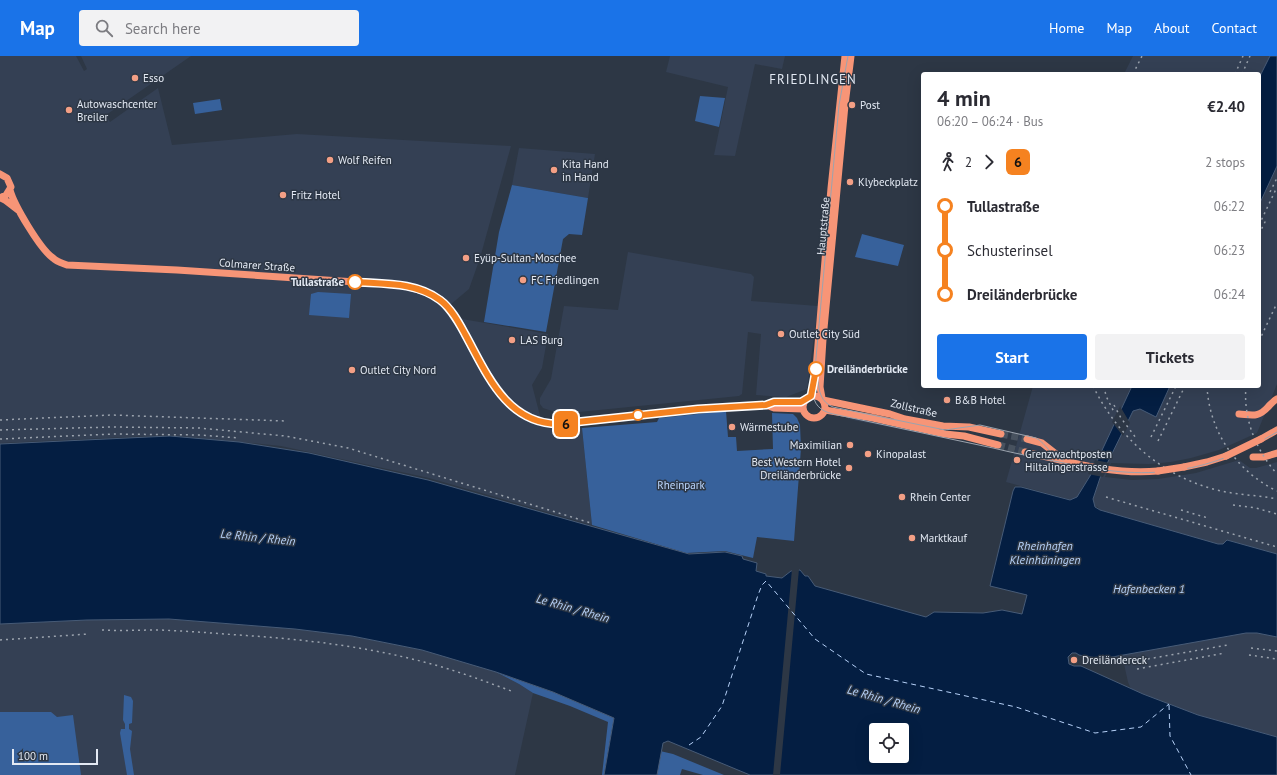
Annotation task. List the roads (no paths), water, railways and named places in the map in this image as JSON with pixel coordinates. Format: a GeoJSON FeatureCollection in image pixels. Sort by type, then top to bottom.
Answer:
{"type":"FeatureCollection","features":[{"type":"Feature","properties":{"kind":"main road","name":"Hauptstraße"},"geometry":{"type":"LineString","coordinates":[[811,396],[816,369],[832,182],[845,56]]}},
{"type":"Feature","properties":{"kind":"main road","name":"Hauptstraße"},"geometry":{"type":"LineString","coordinates":[[825,410],[820,387],[823,339],[851,56]]}},
{"type":"Feature","properties":{"kind":"main road","name":"Colmarer Straße"},"geometry":{"type":"LineString","coordinates":[[0,174],[5,176],[9,181],[10,190],[18,210],[49,255],[67,265],[177,270],[401,285],[422,291],[441,301],[450,310],[461,326],[488,376],[504,399],[521,414],[539,422],[558,424],[698,409],[766,405],[774,402],[794,403],[805,401]]}},
{"type":"Feature","properties":{"kind":"main road"},"geometry":{"type":"LineString","coordinates":[[0,198],[6,195],[10,190]]}},
{"type":"Feature","properties":{"kind":"main road","name":"Colmarer Straße"},"geometry":{"type":"LineString","coordinates":[[0,198],[18,210]]}},
{"type":"Feature","properties":{"kind":"main road"},"geometry":{"type":"LineString","coordinates":[[822,399],[816,396],[811,396],[805,401],[803,409],[807,416],[815,418],[822,415],[825,410]]}},
{"type":"Feature","properties":{"kind":"main road","name":"Zollstraße"},"geometry":{"type":"LineString","coordinates":[[822,399],[890,414],[905,419],[944,426],[969,427],[1001,434]]}},
{"type":"Feature","properties":{"kind":"main road"},"geometry":{"type":"LineString","coordinates":[[1239,414],[1257,416],[1262,414],[1274,400],[1277,399]]}},
{"type":"Feature","properties":{"kind":"main road","name":"Colmarer Straße"},"geometry":{"type":"LineString","coordinates":[[766,405],[774,408],[803,409]]}},
{"type":"Feature","properties":{"kind":"main road","name":"Zollstraße"},"geometry":{"type":"LineString","coordinates":[[825,410],[873,418],[945,434],[964,436],[998,445]]}},
{"type":"Feature","properties":{"kind":"main road"},"geometry":{"type":"LineString","coordinates":[[1025,452],[1108,470],[1141,472],[1158,471],[1193,466],[1226,456],[1277,430]]}},
{"type":"Feature","properties":{"kind":"main road"},"geometry":{"type":"LineString","coordinates":[[1027,439],[1042,442],[1067,462]]}},
{"type":"Feature","properties":{"kind":"main road"},"geometry":{"type":"LineString","coordinates":[[1254,457],[1264,457],[1277,453]]}},
{"type":"Feature","properties":{"kind":"water"},"geometry":{"type":"Polygon","coordinates":[[[1270,56],[1277,56],[1277,166],[1261,201],[1261,74],[1270,56]]]}},
{"type":"Feature","properties":{"kind":"water"},"geometry":{"type":"Polygon","coordinates":[[[1131,388],[1169,388],[1156,417],[1140,409],[1133,411],[1100,478],[1093,499],[1095,507],[1100,510],[1218,544],[1223,544],[1227,540],[1277,554],[1277,637],[1257,633],[1246,633],[1101,659],[1072,653],[1068,657],[1069,664],[1081,666],[1143,694],[1198,715],[1277,737],[1277,775],[750,775],[668,741],[663,743],[657,775],[604,775],[614,718],[553,692],[496,672],[422,650],[352,636],[295,629],[169,619],[87,620],[0,624],[0,444],[170,436],[239,442],[309,453],[428,480],[689,554],[725,552],[742,556],[743,559],[757,563],[756,571],[766,574],[766,576],[782,578],[791,571],[800,570],[805,576],[808,576],[815,586],[926,617],[934,612],[983,613],[1002,610],[1022,614],[1027,595],[990,586],[1013,491],[1015,487],[1021,487],[1070,500],[1077,497],[1090,476],[1131,388]]]}},
{"type":"Feature","properties":{"kind":"tunnel"},"geometry":{"type":"LineString","coordinates":[[1001,434],[1027,439]]}},
{"type":"Feature","properties":{"kind":"tunnel"},"geometry":{"type":"LineString","coordinates":[[998,445],[1025,452]]}},
{"type":"Feature","properties":{"kind":"tram line"},"geometry":{"type":"LineString","coordinates":[[848,56],[839,105],[813,391],[814,400],[821,409],[833,414],[1028,456],[1093,468],[1135,473],[1178,470],[1217,461],[1242,451],[1277,432]]}},
{"type":"Feature","properties":{"kind":"tram line"},"geometry":{"type":"LineString","coordinates":[[818,380],[821,396],[829,405],[833,407],[945,430],[980,425],[1036,438],[1055,456],[1063,460]]}},
{"type":"Feature","properties":{"kind":"railway"},"geometry":{"type":"LineString","coordinates":[[1134,72],[1142,56]]}},
{"type":"Feature","properties":{"kind":"railway"},"geometry":{"type":"LineString","coordinates":[[1236,72],[1243,56]]}},
{"type":"Feature","properties":{"kind":"railway"},"geometry":{"type":"LineString","coordinates":[[1243,72],[1250,56]]}},
{"type":"Feature","properties":{"kind":"railway"},"geometry":{"type":"LineString","coordinates":[[1270,192],[1277,178]]}},
{"type":"Feature","properties":{"kind":"railway"},"geometry":{"type":"LineString","coordinates":[[1261,221],[1277,187]]}},
{"type":"Feature","properties":{"kind":"railway"},"geometry":{"type":"LineString","coordinates":[[1261,230],[1266,220]]}},
{"type":"Feature","properties":{"kind":"railway"},"geometry":{"type":"LineString","coordinates":[[1261,337],[1277,303]]}},
{"type":"Feature","properties":{"kind":"railway"},"geometry":{"type":"LineString","coordinates":[[1094,388],[1103,405],[1128,438],[1143,452],[1178,475],[1197,484],[1217,490],[1277,499]]}},
{"type":"Feature","properties":{"kind":"railway"},"geometry":{"type":"LineString","coordinates":[[1104,388],[1106,396],[1114,412]]}},
{"type":"Feature","properties":{"kind":"railway"},"geometry":{"type":"LineString","coordinates":[[1151,437],[1175,388]]}},
{"type":"Feature","properties":{"kind":"railway"},"geometry":{"type":"LineString","coordinates":[[1158,441],[1184,388]]}},
{"type":"Feature","properties":{"kind":"railway"},"geometry":{"type":"LineString","coordinates":[[1207,388],[1213,419],[1227,448],[1237,461],[1249,472],[1262,483],[1277,491]]}},
{"type":"Feature","properties":{"kind":"railway"},"geometry":{"type":"LineString","coordinates":[[1246,388],[1247,410],[1252,433],[1263,455],[1277,474]]}},
{"type":"Feature","properties":{"kind":"railway"},"geometry":{"type":"LineString","coordinates":[[1114,405],[1121,418],[1136,438]]}},
{"type":"Feature","properties":{"kind":"railway"},"geometry":{"type":"LineString","coordinates":[[0,420],[111,415],[286,421]]}},
{"type":"Feature","properties":{"kind":"railway"},"geometry":{"type":"LineString","coordinates":[[0,430],[112,427],[199,428],[285,436],[348,448],[591,523]]}},
{"type":"Feature","properties":{"kind":"railway"},"geometry":{"type":"LineString","coordinates":[[0,439],[113,434],[200,435],[239,438]]}},
{"type":"Feature","properties":{"kind":"railway"},"geometry":{"type":"LineString","coordinates":[[1106,497],[1277,547]]}},
{"type":"Feature","properties":{"kind":"railway"},"geometry":{"type":"LineString","coordinates":[[1233,505],[1256,508],[1277,514]]}},
{"type":"Feature","properties":{"kind":"railway"},"geometry":{"type":"LineString","coordinates":[[1181,510],[1208,518]]}},
{"type":"Feature","properties":{"kind":"railway"},"geometry":{"type":"LineString","coordinates":[[102,630],[199,632],[285,639],[355,647],[436,665],[514,692]]}},
{"type":"Feature","properties":{"kind":"railway"},"geometry":{"type":"LineString","coordinates":[[0,640],[89,634]]}},
{"type":"Feature","properties":{"kind":"railway"},"geometry":{"type":"LineString","coordinates":[[1136,661],[1228,645]]}},
{"type":"Feature","properties":{"kind":"railway"},"geometry":{"type":"LineString","coordinates":[[1251,648],[1277,651]]}},
{"type":"Feature","properties":{"kind":"railway"},"geometry":{"type":"LineString","coordinates":[[1137,669],[1225,653]]}},
{"type":"Feature","properties":{"kind":"railway"},"geometry":{"type":"LineString","coordinates":[[1249,655],[1277,659]]}},
{"type":"Feature","properties":{"kind":"place","name":"Esso"},"geometry":{"type":"Point","coordinates":[135,78]}},
{"type":"Feature","properties":{"kind":"place","name":"Post"},"geometry":{"type":"Point","coordinates":[852,105]}},
{"type":"Feature","properties":{"kind":"place","name":"Autowaschcenter Breiler"},"geometry":{"type":"Point","coordinates":[69,110]}},
{"type":"Feature","properties":{"kind":"place","name":"Wolf Reifen"},"geometry":{"type":"Point","coordinates":[330,160]}},
{"type":"Feature","properties":{"kind":"place","name":"Kita Hand in Hand"},"geometry":{"type":"Point","coordinates":[554,170]}},
{"type":"Feature","properties":{"kind":"place","name":"Klybeckplatz"},"geometry":{"type":"Point","coordinates":[850,182]}},
{"type":"Feature","properties":{"kind":"place","name":"Fritz Hotel"},"geometry":{"type":"Point","coordinates":[283,195]}},
{"type":"Feature","properties":{"kind":"place","name":"Eyüp-Sultan-Moschee"},"geometry":{"type":"Point","coordinates":[466,258]}},
{"type":"Feature","properties":{"kind":"place","name":"FC Friedlingen"},"geometry":{"type":"Point","coordinates":[523,280]}},
{"type":"Feature","properties":{"kind":"place","name":"Tullastraße"},"geometry":{"type":"Point","coordinates":[355,282]}},
{"type":"Feature","properties":{"kind":"place","name":"Outlet City Süd"},"geometry":{"type":"Point","coordinates":[781,334]}},
{"type":"Feature","properties":{"kind":"place","name":"LAS Burg"},"geometry":{"type":"Point","coordinates":[512,340]}},
{"type":"Feature","properties":{"kind":"place","name":"Dreiländerbrücke"},"geometry":{"type":"Point","coordinates":[816,369]}},
{"type":"Feature","properties":{"kind":"place","name":"Outlet City Nord"},"geometry":{"type":"Point","coordinates":[352,370]}},
{"type":"Feature","properties":{"kind":"place","name":"B&B Hotel"},"geometry":{"type":"Point","coordinates":[947,400]}},
{"type":"Feature","properties":{"kind":"place","name":"Wärmestube"},"geometry":{"type":"Point","coordinates":[732,427]}},
{"type":"Feature","properties":{"kind":"place","name":"Maximilian"},"geometry":{"type":"Point","coordinates":[850,445]}},
{"type":"Feature","properties":{"kind":"place","name":"Kinopalast"},"geometry":{"type":"Point","coordinates":[868,454]}},
{"type":"Feature","properties":{"kind":"place","name":"Grenzwachtposten Hiltalingerstrasse"},"geometry":{"type":"Point","coordinates":[1017,460]}},
{"type":"Feature","properties":{"kind":"place","name":"Best Western Hotel Dreiländerbrücke"},"geometry":{"type":"Point","coordinates":[849,468]}},
{"type":"Feature","properties":{"kind":"place","name":"Rhein Center"},"geometry":{"type":"Point","coordinates":[902,497]}},
{"type":"Feature","properties":{"kind":"place","name":"Marktkauf"},"geometry":{"type":"Point","coordinates":[912,538]}},
{"type":"Feature","properties":{"kind":"place","name":"Dreiländereck"},"geometry":{"type":"Point","coordinates":[1074,660]}},
{"type":"Feature","properties":{"kind":"district","name":"FRIEDLINGEN"},"geometry":{"type":"Point","coordinates":[813,79]}},
{"type":"Feature","properties":{"kind":"park label","name":"Rheinpark"},"geometry":{"type":"Point","coordinates":[681,485]}},
{"type":"Feature","properties":{"kind":"water label","name":"Le Rhin / Rhein"},"geometry":{"type":"Point","coordinates":[258,537]}},
{"type":"Feature","properties":{"kind":"water label","name":"Rheinhafen Kleinhüningen"},"geometry":{"type":"Point","coordinates":[1045,552]}},
{"type":"Feature","properties":{"kind":"water label","name":"Hafenbecken 1"},"geometry":{"type":"Point","coordinates":[1149,588]}},
{"type":"Feature","properties":{"kind":"water label","name":"Le Rhin / Rhein"},"geometry":{"type":"Point","coordinates":[573,608]}},
{"type":"Feature","properties":{"kind":"water label","name":"Le Rhin / Rhein"},"geometry":{"type":"Point","coordinates":[884,699]}}]}
